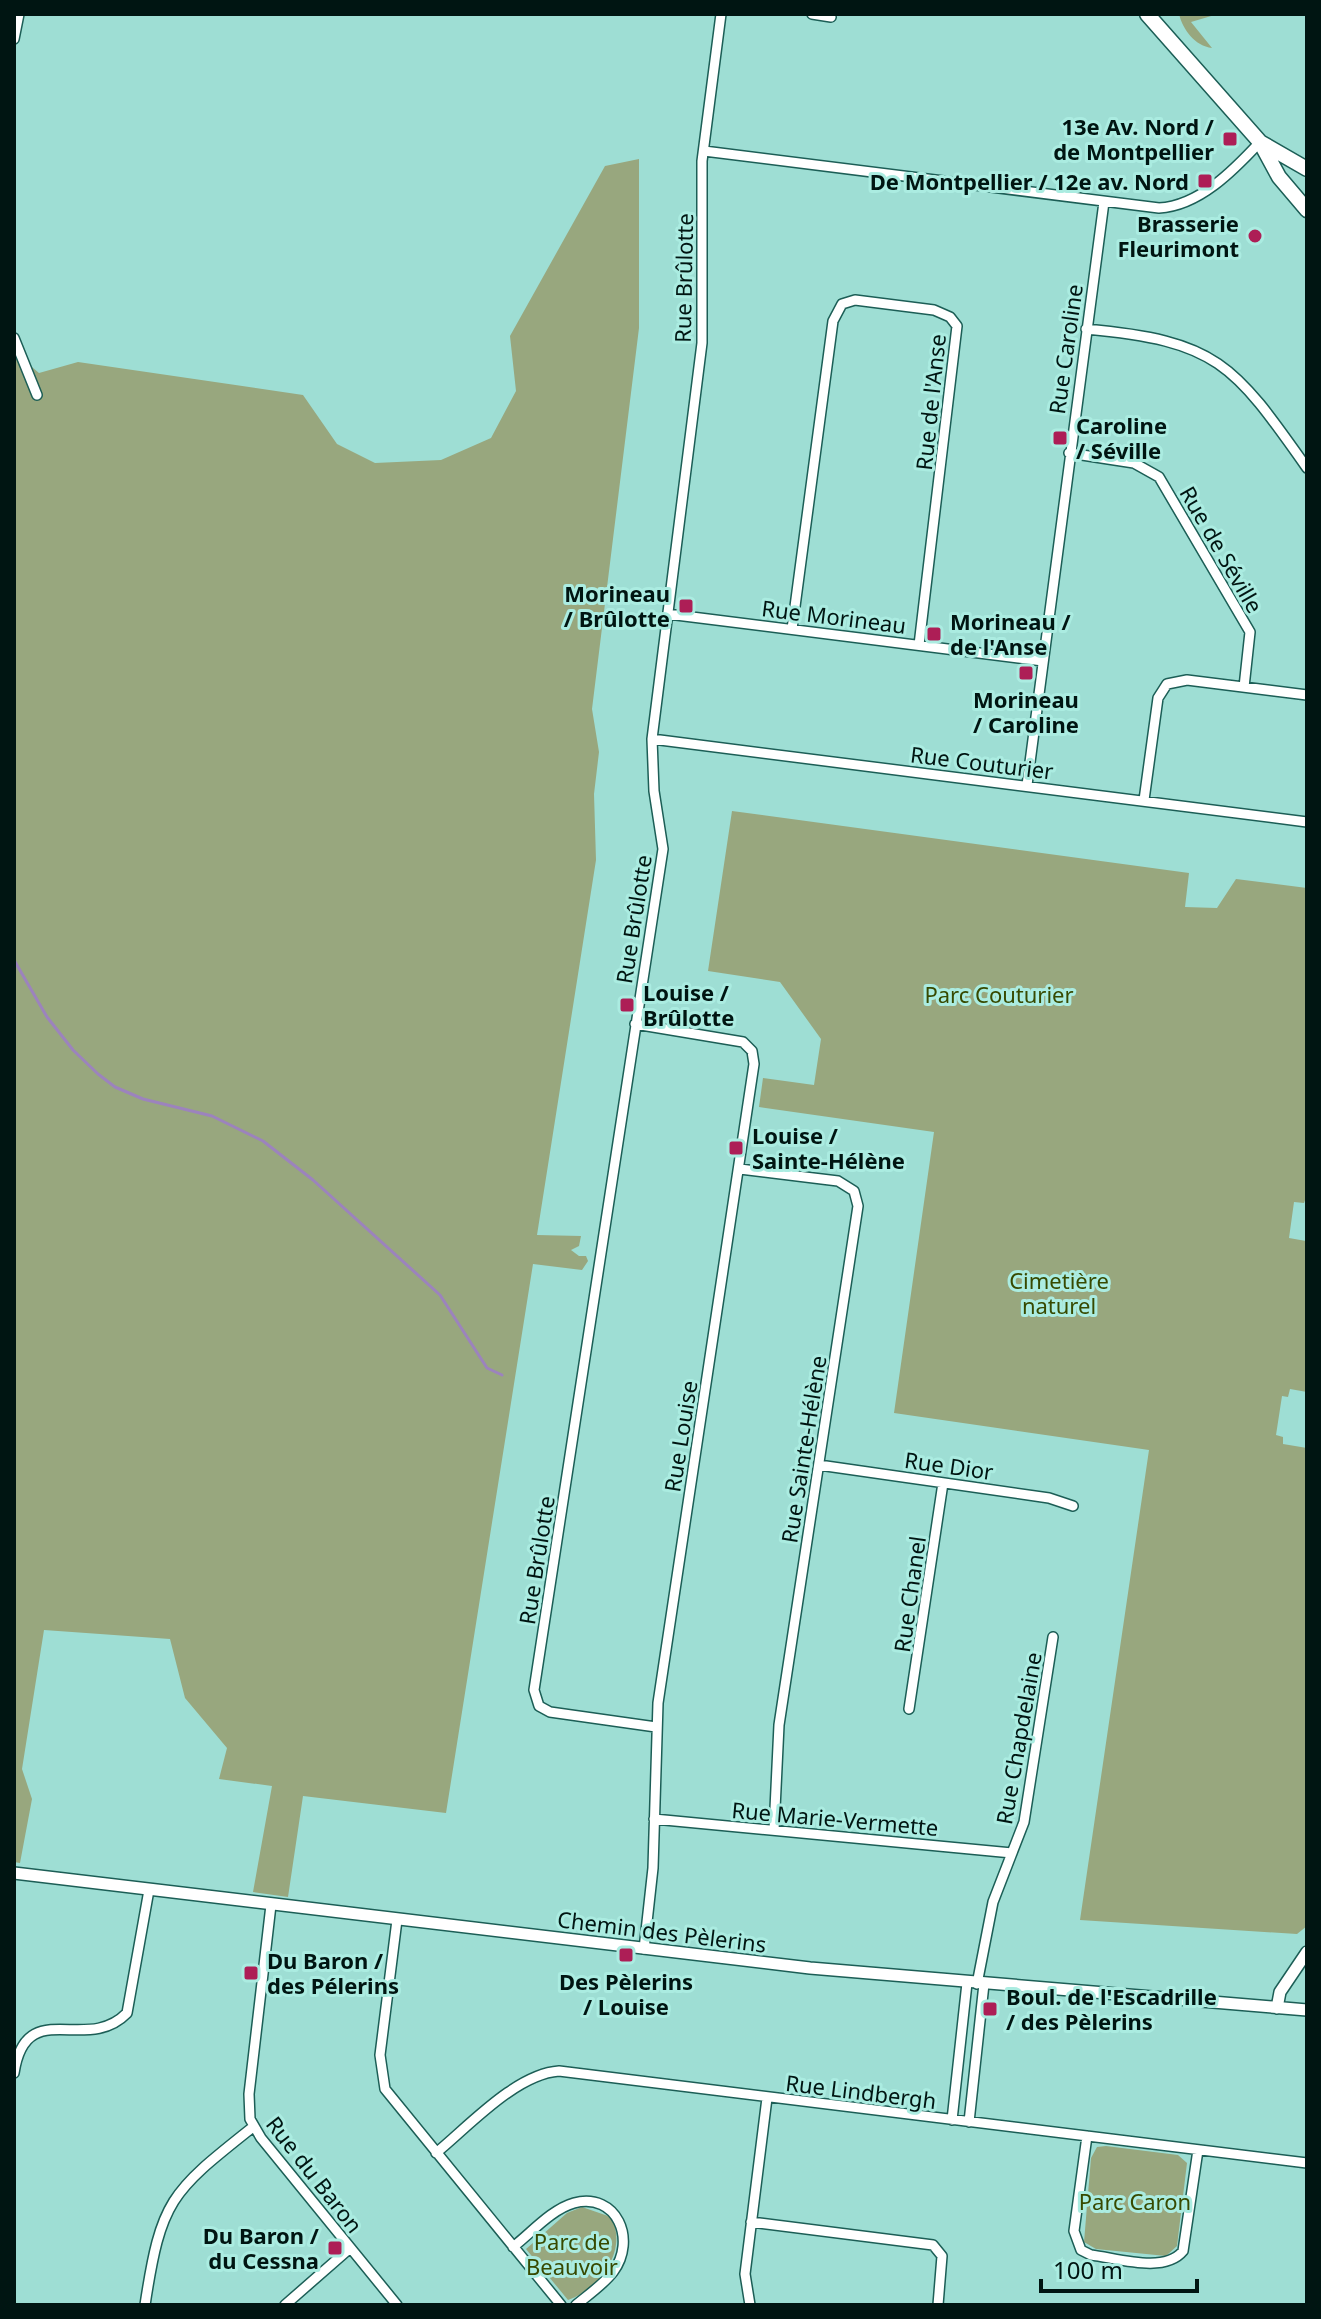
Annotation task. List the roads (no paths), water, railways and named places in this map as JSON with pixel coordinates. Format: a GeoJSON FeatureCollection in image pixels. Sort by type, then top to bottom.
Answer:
{"type":"FeatureCollection","features":[{"type":"Feature","properties":{"kind":"main road"},"geometry":{"type":"LineString","coordinates":[[1147,14],[1260,142],[1279,177],[1307,210]]}},
{"type":"Feature","properties":{"kind":"main road"},"geometry":{"type":"LineString","coordinates":[[1260,142],[1307,169]]}},
{"type":"Feature","properties":{"kind":"street"},"geometry":{"type":"LineString","coordinates":[[14,39],[19,14]]}},
{"type":"Feature","properties":{"kind":"street","name":"Rue Brûlotte"},"geometry":{"type":"LineString","coordinates":[[656,1727],[550,1712],[539,1706],[535,1698],[663,849],[653,780],[652,739],[703,333],[704,151],[721,14]]}},
{"type":"Feature","properties":{"kind":"street"},"geometry":{"type":"LineString","coordinates":[[812,14],[831,17]]}},
{"type":"Feature","properties":{"kind":"street"},"geometry":{"type":"LineString","coordinates":[[704,151],[1159,208],[1183,204],[1241,163],[1260,142]]}},
{"type":"Feature","properties":{"kind":"street","name":"Rue Caroline"},"geometry":{"type":"LineString","coordinates":[[1027,785],[1104,202]]}},
{"type":"Feature","properties":{"kind":"street","name":"Rue de l'Anse"},"geometry":{"type":"LineString","coordinates":[[792,629],[833,321],[842,304],[863,301],[942,312],[957,326],[919,645]]}},
{"type":"Feature","properties":{"kind":"street"},"geometry":{"type":"LineString","coordinates":[[1086,329],[1181,343],[1211,359],[1259,400],[1307,468]]}},
{"type":"Feature","properties":{"kind":"street"},"geometry":{"type":"LineString","coordinates":[[14,338],[37,395]]}},
{"type":"Feature","properties":{"kind":"street","name":"Rue de Séville"},"geometry":{"type":"LineString","coordinates":[[1069,453],[1134,463],[1159,477],[1250,632],[1244,687]]}},
{"type":"Feature","properties":{"kind":"street","name":"Rue Morineau"},"geometry":{"type":"LineString","coordinates":[[668,614],[1043,661]]}},
{"type":"Feature","properties":{"kind":"street"},"geometry":{"type":"LineString","coordinates":[[1144,800],[1161,689],[1174,681],[1187,680],[1307,695]]}},
{"type":"Feature","properties":{"kind":"street","name":"Rue Couturier"},"geometry":{"type":"LineString","coordinates":[[652,739],[1307,822]]}},
{"type":"Feature","properties":{"kind":"street","name":"Rue Louise"},"geometry":{"type":"LineString","coordinates":[[635,1024],[743,1042],[752,1051],[754,1072],[656,1727],[654,1819],[644,1949]]}},
{"type":"Feature","properties":{"kind":"street","name":"Rue Sainte-Hélène"},"geometry":{"type":"LineString","coordinates":[[740,1169],[838,1181],[848,1185],[857,1198],[779,1725],[774,1830]]}},
{"type":"Feature","properties":{"kind":"street","name":"Rue Dior"},"geometry":{"type":"LineString","coordinates":[[819,1465],[1049,1498],[1073,1506]]}},
{"type":"Feature","properties":{"kind":"street","name":"Rue Chanel"},"geometry":{"type":"LineString","coordinates":[[909,1709],[943,1483]]}},
{"type":"Feature","properties":{"kind":"street","name":"Rue Chapdelaine"},"geometry":{"type":"LineString","coordinates":[[976,1984],[989,1915],[1024,1822],[1053,1637]]}},
{"type":"Feature","properties":{"kind":"street","name":"Rue Marie-Vermette"},"geometry":{"type":"LineString","coordinates":[[654,1819],[1012,1853]]}},
{"type":"Feature","properties":{"kind":"street","name":"Chemin des Pèlerins"},"geometry":{"type":"LineString","coordinates":[[14,1873],[644,1949],[976,1984],[1307,2010]]}},
{"type":"Feature","properties":{"kind":"street"},"geometry":{"type":"LineString","coordinates":[[14,2073],[20,2050],[40,2031],[52,2028],[97,2031],[119,2022],[127,2013],[149,1890]]}},
{"type":"Feature","properties":{"kind":"street","name":"Rue du Baron"},"geometry":{"type":"LineString","coordinates":[[271,1905],[249,2094],[253,2127],[397,2305]]}},
{"type":"Feature","properties":{"kind":"street"},"geometry":{"type":"LineString","coordinates":[[397,1920],[379,2068],[385,2089],[561,2305]]}},
{"type":"Feature","properties":{"kind":"street"},"geometry":{"type":"LineString","coordinates":[[1277,2008],[1280,1992],[1307,1952]]}},
{"type":"Feature","properties":{"kind":"street"},"geometry":{"type":"LineString","coordinates":[[952,2120],[976,1984]]}},
{"type":"Feature","properties":{"kind":"street"},"geometry":{"type":"LineString","coordinates":[[969,2122],[976,1984]]}},
{"type":"Feature","properties":{"kind":"street","name":"Rue Lindbergh"},"geometry":{"type":"LineString","coordinates":[[436,2153],[523,2082],[548,2072],[1307,2163]]}},
{"type":"Feature","properties":{"kind":"street"},"geometry":{"type":"LineString","coordinates":[[750,2305],[745,2274],[767,2098]]}},
{"type":"Feature","properties":{"kind":"street"},"geometry":{"type":"LineString","coordinates":[[145,2305],[158,2233],[176,2194],[253,2127]]}},
{"type":"Feature","properties":{"kind":"street"},"geometry":{"type":"LineString","coordinates":[[1087,2136],[1074,2231],[1081,2250],[1091,2255],[1162,2263],[1178,2257],[1183,2251],[1198,2150]]}},
{"type":"Feature","properties":{"kind":"street"},"geometry":{"type":"LineString","coordinates":[[513,2247],[572,2203],[594,2202],[613,2210],[624,2231],[620,2260],[613,2273],[576,2305]]}},
{"type":"Feature","properties":{"kind":"street"},"geometry":{"type":"LineString","coordinates":[[751,2222],[933,2245],[942,2256],[938,2305]]}},
{"type":"Feature","properties":{"kind":"street"},"geometry":{"type":"LineString","coordinates":[[285,2305],[349,2249]]}},
{"type":"Feature","properties":{"kind":"waterway"},"geometry":{"type":"LineString","coordinates":[[14,960],[47,1017],[73,1050],[98,1074],[115,1087],[143,1099],[212,1116],[263,1141],[313,1180],[440,1295],[487,1368],[502,1375]]}},
{"type":"Feature","properties":{"kind":"place","name":"13e Av. Nord / de Montpellier"},"geometry":{"type":"Point","coordinates":[1230,139]}},
{"type":"Feature","properties":{"kind":"place","name":"De Montpellier / 12e av. Nord"},"geometry":{"type":"Point","coordinates":[1205,181]}},
{"type":"Feature","properties":{"kind":"place","name":"Brasserie Fleurimont"},"geometry":{"type":"Point","coordinates":[1255,236]}},
{"type":"Feature","properties":{"kind":"place","name":"Caroline / Séville"},"geometry":{"type":"Point","coordinates":[1060,438]}},
{"type":"Feature","properties":{"kind":"place","name":"Morineau / Brûlotte"},"geometry":{"type":"Point","coordinates":[686,606]}},
{"type":"Feature","properties":{"kind":"place","name":"Morineau / de l'Anse"},"geometry":{"type":"Point","coordinates":[934,634]}},
{"type":"Feature","properties":{"kind":"place","name":"Morineau / Caroline"},"geometry":{"type":"Point","coordinates":[1026,673]}},
{"type":"Feature","properties":{"kind":"place","name":"Louise / Brûlotte"},"geometry":{"type":"Point","coordinates":[627,1005]}},
{"type":"Feature","properties":{"kind":"place","name":"Louise / Sainte-Hélène"},"geometry":{"type":"Point","coordinates":[736,1148]}},
{"type":"Feature","properties":{"kind":"place","name":"Des Pèlerins / Louise"},"geometry":{"type":"Point","coordinates":[626,1955]}},
{"type":"Feature","properties":{"kind":"place","name":"Du Baron / des Pélerins"},"geometry":{"type":"Point","coordinates":[251,1973]}},
{"type":"Feature","properties":{"kind":"place","name":"Boul. de l'Escadrille / des Pèlerins"},"geometry":{"type":"Point","coordinates":[990,2009]}},
{"type":"Feature","properties":{"kind":"place","name":"Du Baron / du Cessna"},"geometry":{"type":"Point","coordinates":[335,2248]}},
{"type":"Feature","properties":{"kind":"park label","name":"Parc Couturier"},"geometry":{"type":"Point","coordinates":[999,994]}},
{"type":"Feature","properties":{"kind":"park label","name":"Cimetière naturel"},"geometry":{"type":"Point","coordinates":[1059,1292]}},
{"type":"Feature","properties":{"kind":"park label","name":"Parc Caron"},"geometry":{"type":"Point","coordinates":[1135,2201]}},
{"type":"Feature","properties":{"kind":"park label","name":"Parc de Beauvoir"},"geometry":{"type":"Point","coordinates":[572,2254]}}]}
